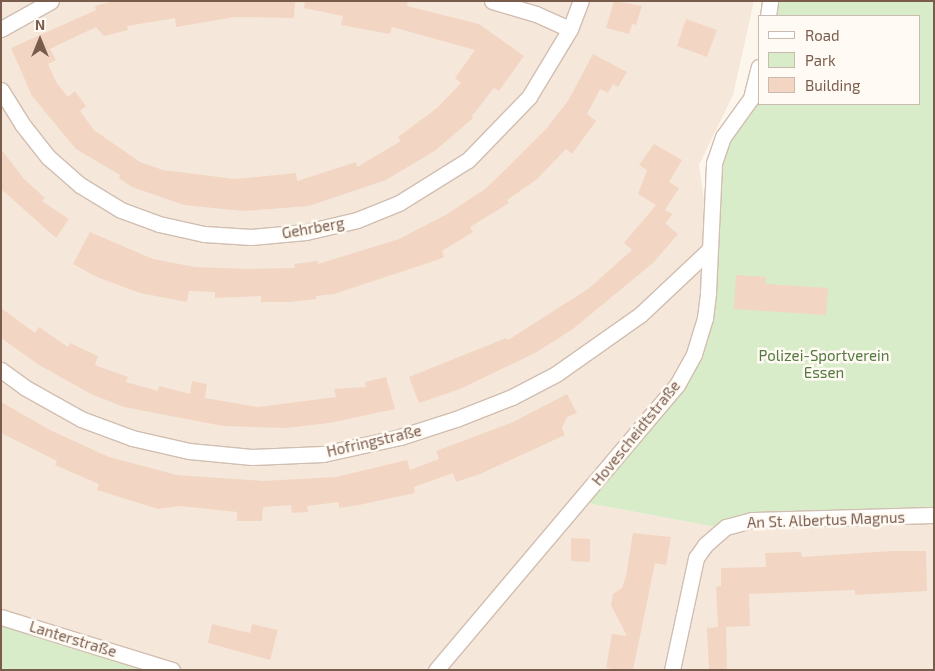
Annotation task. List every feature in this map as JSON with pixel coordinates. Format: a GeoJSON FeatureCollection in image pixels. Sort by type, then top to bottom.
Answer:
{"type":"FeatureCollection","features":[{"type":"Feature","properties":{"kind":"street"},"geometry":{"type":"LineString","coordinates":[[1,29],[51,1]]}},
{"type":"Feature","properties":{"kind":"street"},"geometry":{"type":"LineString","coordinates":[[492,1],[536,14],[570,29]]}},
{"type":"Feature","properties":{"kind":"street","name":"Gehrberg"},"geometry":{"type":"LineString","coordinates":[[1,90],[22,124],[48,157],[80,185],[121,210],[159,224],[204,234],[251,237],[306,232],[357,220],[399,202],[468,160],[529,98],[570,29],[582,1]]}},
{"type":"Feature","properties":{"kind":"street"},"geometry":{"type":"LineString","coordinates":[[768,15],[770,1]]}},
{"type":"Feature","properties":{"kind":"street","name":"Hovescheidtstraße"},"geometry":{"type":"LineString","coordinates":[[436,670],[677,385],[694,354],[705,318],[714,162],[723,137],[751,98],[758,71]]}},
{"type":"Feature","properties":{"kind":"street","name":"Hofringstraße"},"geometry":{"type":"LineString","coordinates":[[1,370],[24,387],[81,419],[132,438],[188,451],[252,456],[323,454],[400,437],[456,419],[512,397],[556,374],[641,314],[710,250]]}},
{"type":"Feature","properties":{"kind":"street","name":"An St. Albertus Magnus"},"geometry":{"type":"LineString","coordinates":[[672,670],[696,558],[705,545],[726,527],[752,520],[934,515]]}},
{"type":"Feature","properties":{"kind":"street","name":"Lanterstraße"},"geometry":{"type":"LineString","coordinates":[[1,617],[172,670]]}},
{"type":"Feature","properties":{"kind":"shaded area"},"geometry":{"type":"Polygon","coordinates":[[[1,1],[754,1],[733,95],[699,165],[705,207],[703,318],[676,385],[433,670],[177,670],[1,616],[1,1]]]}},
{"type":"Feature","properties":{"kind":"shaded area"},"geometry":{"type":"Polygon","coordinates":[[[582,502],[721,528],[745,524],[934,517],[934,670],[439,670],[582,502]]]}},
{"type":"Feature","properties":{"kind":"green space","name":"Polizei-Sportverein Essen"},"geometry":{"type":"Polygon","coordinates":[[[779,1],[934,1],[934,512],[721,528],[582,502],[697,354],[716,169],[727,138],[758,92],[758,105],[920,105],[920,15],[776,15],[779,1]]]}},
{"type":"Feature","properties":{"kind":"green space"},"geometry":{"type":"Polygon","coordinates":[[[1,617],[166,670],[1,670],[1,617]]]}},
{"type":"Feature","properties":{"kind":"building"},"geometry":{"type":"Polygon","coordinates":[[[114,1],[295,1],[294,18],[235,17],[176,27],[175,18],[127,26],[128,30],[104,36],[96,27],[50,49],[56,60],[48,64],[56,82],[68,97],[75,91],[86,106],[80,111],[94,130],[140,162],[163,170],[235,179],[296,173],[297,181],[356,162],[357,167],[401,141],[398,137],[437,108],[461,83],[455,78],[475,50],[392,27],[390,34],[341,25],[343,16],[304,8],[305,1],[408,1],[407,6],[479,24],[524,56],[499,91],[494,88],[472,116],[473,118],[436,150],[386,180],[309,206],[243,211],[184,205],[132,187],[119,178],[120,175],[76,149],[32,96],[11,48],[96,10],[95,6],[114,1]]]}},
{"type":"Feature","properties":{"kind":"building"},"geometry":{"type":"Polygon","coordinates":[[[614,1],[642,6],[636,25],[632,24],[629,34],[606,28],[614,1]]]}},
{"type":"Feature","properties":{"kind":"building"},"geometry":{"type":"Polygon","coordinates":[[[686,19],[717,30],[707,57],[677,46],[686,19]]]}},
{"type":"Feature","properties":{"kind":"building"},"geometry":{"type":"Polygon","coordinates":[[[593,54],[627,72],[618,87],[613,84],[608,93],[600,89],[587,114],[596,121],[572,154],[566,149],[536,180],[507,200],[509,203],[470,227],[473,232],[442,251],[444,257],[437,260],[334,294],[316,296],[316,299],[290,302],[261,302],[261,296],[215,298],[215,292],[189,291],[187,302],[140,293],[99,278],[73,264],[90,232],[153,259],[195,267],[248,269],[295,268],[294,264],[318,261],[318,264],[399,239],[449,213],[485,189],[546,129],[568,101],[593,54]]]}},
{"type":"Feature","properties":{"kind":"building"},"geometry":{"type":"Polygon","coordinates":[[[654,144],[682,160],[669,182],[679,188],[665,210],[673,214],[665,223],[678,234],[654,262],[573,329],[535,353],[460,389],[419,403],[409,377],[506,338],[508,340],[588,289],[632,250],[624,243],[656,205],[638,194],[647,170],[639,165],[654,144]]]}},
{"type":"Feature","properties":{"kind":"building"},"geometry":{"type":"Polygon","coordinates":[[[1,149],[24,179],[45,198],[42,201],[69,219],[56,238],[1,189],[1,149]]]}},
{"type":"Feature","properties":{"kind":"building"},"geometry":{"type":"Polygon","coordinates":[[[736,275],[766,277],[765,284],[828,288],[826,315],[734,309],[736,275]]]}},
{"type":"Feature","properties":{"kind":"building"},"geometry":{"type":"Polygon","coordinates":[[[1,308],[35,333],[39,327],[68,347],[70,343],[98,356],[95,365],[128,377],[126,382],[158,391],[159,386],[190,394],[192,381],[207,384],[205,398],[258,407],[336,397],[334,389],[366,387],[365,382],[386,377],[395,409],[329,423],[286,428],[223,426],[124,407],[91,394],[39,365],[1,338],[1,308]]]}},
{"type":"Feature","properties":{"kind":"building"},"geometry":{"type":"Polygon","coordinates":[[[567,394],[577,413],[567,417],[562,428],[565,435],[480,474],[456,482],[453,473],[414,487],[415,493],[359,505],[339,508],[339,502],[307,506],[308,512],[292,513],[291,505],[263,507],[262,521],[237,521],[237,512],[180,506],[158,509],[97,490],[99,484],[55,465],[57,461],[1,433],[1,402],[50,430],[109,457],[177,475],[263,481],[336,477],[407,460],[410,470],[439,459],[436,451],[513,422],[567,394]]]}},
{"type":"Feature","properties":{"kind":"building"},"geometry":{"type":"Polygon","coordinates":[[[633,533],[671,537],[666,565],[655,563],[633,670],[606,668],[612,634],[627,636],[611,605],[613,594],[622,588],[626,576],[633,533]]]}},
{"type":"Feature","properties":{"kind":"building"},"geometry":{"type":"Polygon","coordinates":[[[571,538],[590,539],[590,562],[571,561],[571,538]]]}},
{"type":"Feature","properties":{"kind":"building"},"geometry":{"type":"Polygon","coordinates":[[[891,551],[926,551],[927,591],[855,595],[855,590],[749,594],[750,626],[726,627],[727,670],[709,670],[707,628],[718,627],[716,587],[721,586],[721,568],[766,567],[765,553],[801,552],[802,557],[891,551]]]}},
{"type":"Feature","properties":{"kind":"building"},"geometry":{"type":"Polygon","coordinates":[[[212,624],[250,633],[252,624],[278,630],[270,660],[208,643],[212,624]]]}}]}
